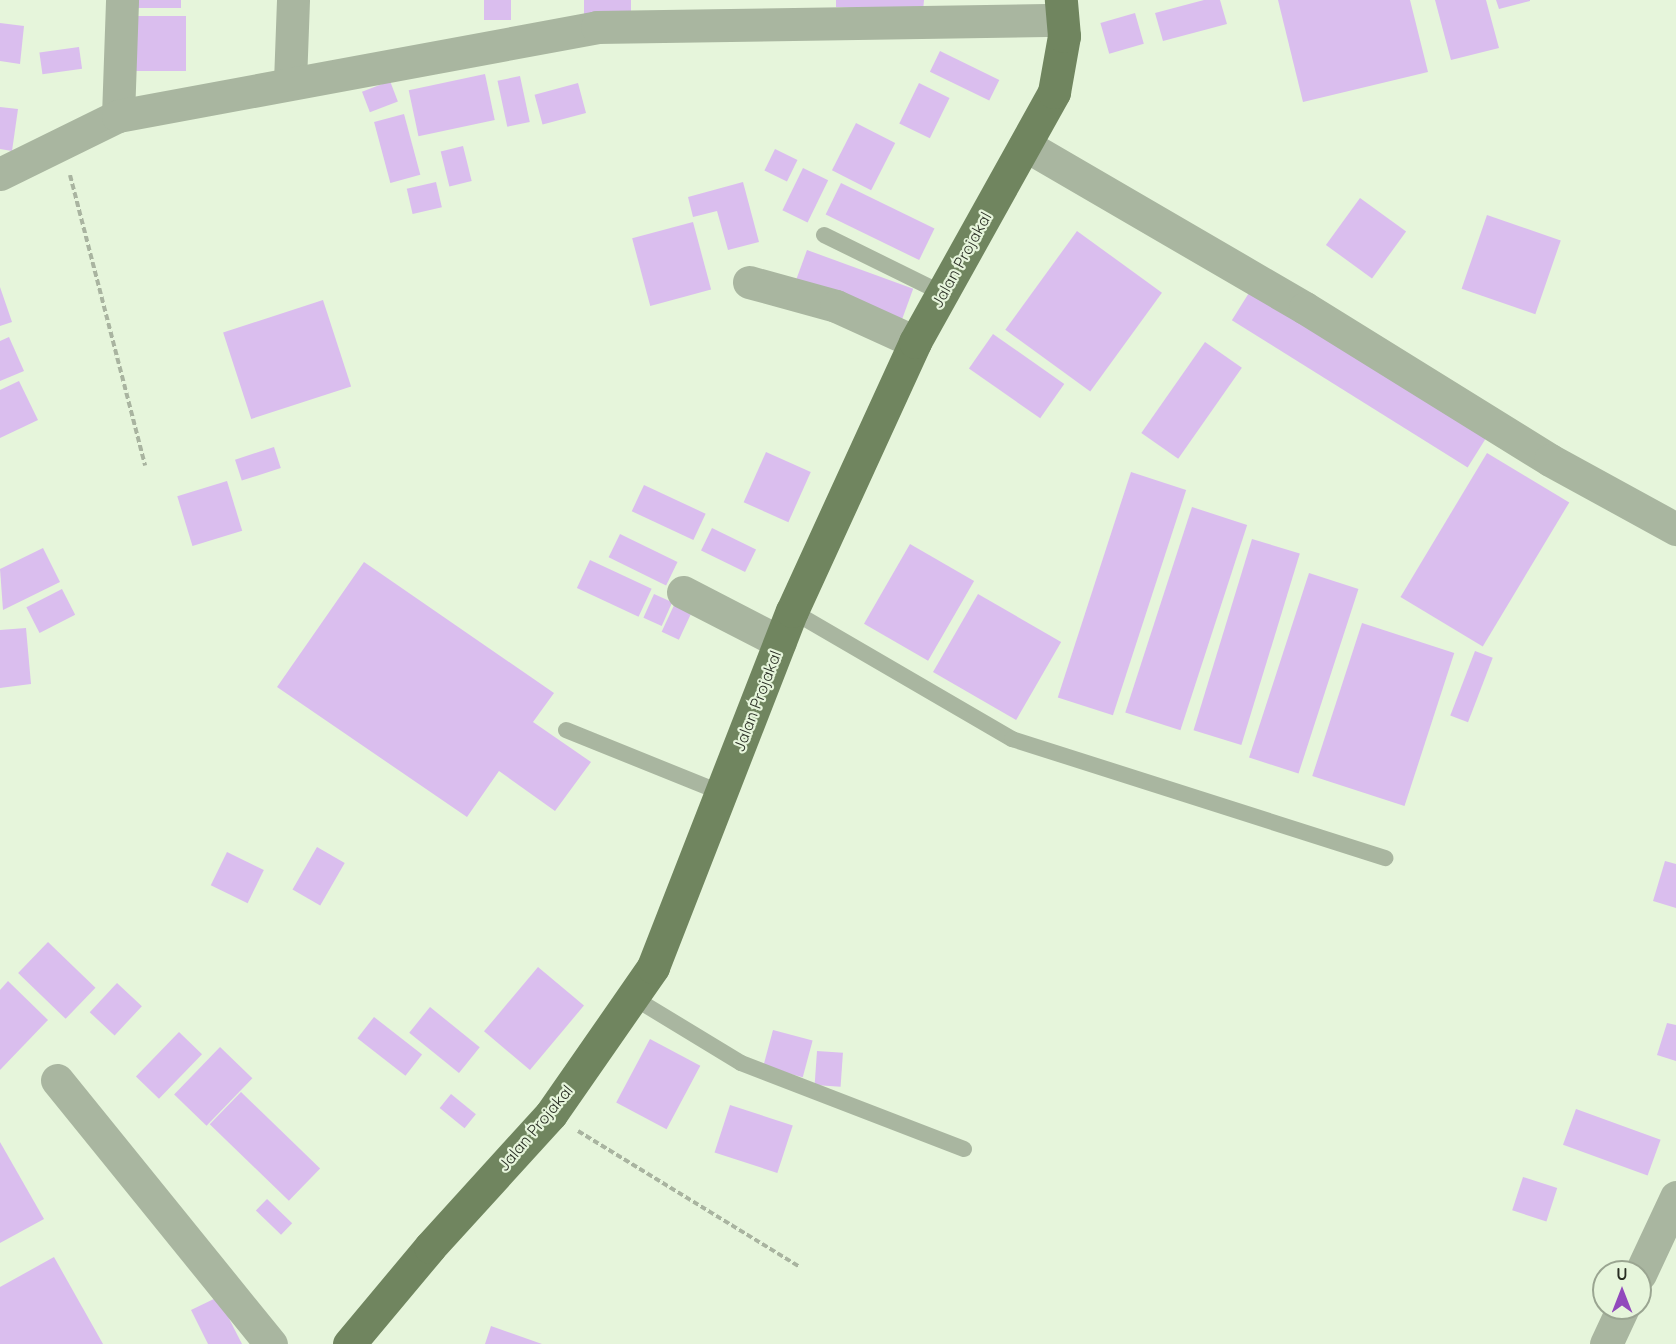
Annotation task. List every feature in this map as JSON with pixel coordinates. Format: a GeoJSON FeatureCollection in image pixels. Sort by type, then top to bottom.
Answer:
{"type":"FeatureCollection","features":[{"type":"Feature","properties":{"kind":"main road","name":"Jalan Projakal"},"geometry":{"type":"LineString","coordinates":[[349,1344],[430,1247],[551,1114],[634,998],[653,967],[792,611],[915,342],[1054,92],[1064,36],[1062,10]]}},
{"type":"Feature","properties":{"kind":"street"},"geometry":{"type":"LineString","coordinates":[[118,116],[122,0]]}},
{"type":"Feature","properties":{"kind":"street"},"geometry":{"type":"LineString","coordinates":[[290,82],[293,0]]}},
{"type":"Feature","properties":{"kind":"street"},"geometry":{"type":"LineString","coordinates":[[0,174],[42,156],[62,142],[118,116],[290,82],[597,27],[1062,10]]}},
{"type":"Feature","properties":{"kind":"street"},"geometry":{"type":"LineString","coordinates":[[1025,145],[1305,308],[1550,460],[1676,529]]}},
{"type":"Feature","properties":{"kind":"street"},"geometry":{"type":"LineString","coordinates":[[749,282],[836,306],[915,342]]}},
{"type":"Feature","properties":{"kind":"street"},"geometry":{"type":"LineString","coordinates":[[683,592],[780,642]]}},
{"type":"Feature","properties":{"kind":"street"},"geometry":{"type":"LineString","coordinates":[[57,1080],[271,1344]]}},
{"type":"Feature","properties":{"kind":"street"},"geometry":{"type":"LineString","coordinates":[[1647,1260],[1676,1197]]}},
{"type":"Feature","properties":{"kind":"street"},"geometry":{"type":"LineString","coordinates":[[1606,1344],[1617,1320]]}},
{"type":"Feature","properties":{"kind":"lane"},"geometry":{"type":"LineString","coordinates":[[824,235],[942,293]]}},
{"type":"Feature","properties":{"kind":"lane"},"geometry":{"type":"LineString","coordinates":[[792,611],[1012,739],[1385,858]]}},
{"type":"Feature","properties":{"kind":"lane"},"geometry":{"type":"LineString","coordinates":[[566,730],[722,793]]}},
{"type":"Feature","properties":{"kind":"lane"},"geometry":{"type":"LineString","coordinates":[[634,998],[741,1063],[964,1149]]}},
{"type":"Feature","properties":{"kind":"path"},"geometry":{"type":"LineString","coordinates":[[62,142],[145,465]]}},
{"type":"Feature","properties":{"kind":"path"},"geometry":{"type":"LineString","coordinates":[[551,1114],[800,1267]]}},
{"type":"Feature","properties":{"kind":"building"},"geometry":{"type":"Polygon","coordinates":[[[132,0],[181,0],[181,8],[132,8],[132,0]]]}},
{"type":"Feature","properties":{"kind":"building"},"geometry":{"type":"Polygon","coordinates":[[[484,0],[511,0],[511,20],[484,20],[484,0]]]}},
{"type":"Feature","properties":{"kind":"building"},"geometry":{"type":"Polygon","coordinates":[[[584,0],[631,0],[631,18],[584,18],[584,0]]]}},
{"type":"Feature","properties":{"kind":"building"},"geometry":{"type":"Polygon","coordinates":[[[836,0],[924,0],[923,11],[836,7],[836,0]]]}},
{"type":"Feature","properties":{"kind":"building"},"geometry":{"type":"Polygon","coordinates":[[[1204,0],[1220,0],[1227,24],[1163,41],[1155,13],[1204,0]]]}},
{"type":"Feature","properties":{"kind":"building"},"geometry":{"type":"Polygon","coordinates":[[[1278,0],[1410,0],[1428,72],[1303,102],[1278,0]]]}},
{"type":"Feature","properties":{"kind":"building"},"geometry":{"type":"Polygon","coordinates":[[[1435,0],[1486,0],[1499,48],[1451,60],[1435,0]]]}},
{"type":"Feature","properties":{"kind":"building"},"geometry":{"type":"Polygon","coordinates":[[[1496,0],[1530,0],[1530,1],[1499,9],[1496,0]]]}},
{"type":"Feature","properties":{"kind":"building"},"geometry":{"type":"Polygon","coordinates":[[[1135,13],[1144,44],[1109,54],[1100,23],[1135,13]]]}},
{"type":"Feature","properties":{"kind":"building"},"geometry":{"type":"Polygon","coordinates":[[[134,16],[186,16],[186,71],[134,71],[134,16]]]}},
{"type":"Feature","properties":{"kind":"building"},"geometry":{"type":"Polygon","coordinates":[[[0,23],[24,26],[20,64],[0,61],[0,23]]]}},
{"type":"Feature","properties":{"kind":"building"},"geometry":{"type":"Polygon","coordinates":[[[79,47],[82,69],[42,74],[39,53],[79,47]]]}},
{"type":"Feature","properties":{"kind":"building"},"geometry":{"type":"Polygon","coordinates":[[[940,51],[999,80],[989,101],[930,72],[940,51]]]}},
{"type":"Feature","properties":{"kind":"building"},"geometry":{"type":"Polygon","coordinates":[[[485,74],[495,120],[418,136],[409,90],[485,74]]]}},
{"type":"Feature","properties":{"kind":"building"},"geometry":{"type":"Polygon","coordinates":[[[520,76],[530,122],[507,127],[498,81],[520,76]]]}},
{"type":"Feature","properties":{"kind":"building"},"geometry":{"type":"Polygon","coordinates":[[[390,81],[398,102],[370,112],[362,92],[390,81]]]}},
{"type":"Feature","properties":{"kind":"building"},"geometry":{"type":"Polygon","coordinates":[[[578,83],[586,113],[543,125],[535,95],[578,83]]]}},
{"type":"Feature","properties":{"kind":"building"},"geometry":{"type":"Polygon","coordinates":[[[919,83],[950,98],[930,138],[899,123],[919,83]]]}},
{"type":"Feature","properties":{"kind":"building"},"geometry":{"type":"Polygon","coordinates":[[[0,107],[18,109],[12,151],[0,149],[0,107]]]}},
{"type":"Feature","properties":{"kind":"building"},"geometry":{"type":"Polygon","coordinates":[[[404,114],[420,175],[390,183],[374,122],[404,114]]]}},
{"type":"Feature","properties":{"kind":"building"},"geometry":{"type":"Polygon","coordinates":[[[856,123],[895,143],[871,190],[832,170],[856,123]]]}},
{"type":"Feature","properties":{"kind":"building"},"geometry":{"type":"Polygon","coordinates":[[[463,146],[472,181],[449,186],[441,152],[463,146]]]}},
{"type":"Feature","properties":{"kind":"building"},"geometry":{"type":"Polygon","coordinates":[[[775,149],[797,160],[787,182],[764,171],[775,149]]]}},
{"type":"Feature","properties":{"kind":"building"},"geometry":{"type":"Polygon","coordinates":[[[803,168],[828,180],[808,223],[782,210],[803,168]]]}},
{"type":"Feature","properties":{"kind":"building"},"geometry":{"type":"Polygon","coordinates":[[[436,182],[442,207],[413,214],[407,189],[436,182]]]}},
{"type":"Feature","properties":{"kind":"building"},"geometry":{"type":"Polygon","coordinates":[[[743,182],[759,242],[728,250],[717,211],[693,217],[688,197],[743,182]]]}},
{"type":"Feature","properties":{"kind":"building"},"geometry":{"type":"Polygon","coordinates":[[[841,183],[934,229],[919,260],[826,214],[841,183]]]}},
{"type":"Feature","properties":{"kind":"building"},"geometry":{"type":"Polygon","coordinates":[[[1360,198],[1406,232],[1372,278],[1326,245],[1360,198]]]}},
{"type":"Feature","properties":{"kind":"building"},"geometry":{"type":"Polygon","coordinates":[[[1487,215],[1561,240],[1535,314],[1462,289],[1487,215]]]}},
{"type":"Feature","properties":{"kind":"building"},"geometry":{"type":"Polygon","coordinates":[[[693,222],[711,290],[650,306],[632,238],[693,222]]]}},
{"type":"Feature","properties":{"kind":"building"},"geometry":{"type":"Polygon","coordinates":[[[1077,231],[1162,293],[1090,391],[1005,330],[1077,231]]]}},
{"type":"Feature","properties":{"kind":"building"},"geometry":{"type":"Polygon","coordinates":[[[807,250],[913,289],[902,320],[796,281],[807,250]]]}},
{"type":"Feature","properties":{"kind":"building"},"geometry":{"type":"Polygon","coordinates":[[[0,287],[12,322],[0,326],[0,287]]]}},
{"type":"Feature","properties":{"kind":"building"},"geometry":{"type":"Polygon","coordinates":[[[1252,288],[1488,435],[1468,468],[1232,320],[1252,288]]]}},
{"type":"Feature","properties":{"kind":"building"},"geometry":{"type":"Polygon","coordinates":[[[323,300],[351,387],[251,419],[223,332],[323,300]]]}},
{"type":"Feature","properties":{"kind":"building"},"geometry":{"type":"Polygon","coordinates":[[[993,334],[1064,384],[1040,418],[969,368],[993,334]]]}},
{"type":"Feature","properties":{"kind":"building"},"geometry":{"type":"Polygon","coordinates":[[[9,337],[24,371],[0,381],[0,341],[9,337]]]}},
{"type":"Feature","properties":{"kind":"building"},"geometry":{"type":"Polygon","coordinates":[[[1205,342],[1242,368],[1178,459],[1141,433],[1205,342]]]}},
{"type":"Feature","properties":{"kind":"building"},"geometry":{"type":"Polygon","coordinates":[[[19,381],[38,420],[0,438],[0,390],[19,381]]]}},
{"type":"Feature","properties":{"kind":"building"},"geometry":{"type":"Polygon","coordinates":[[[274,447],[281,468],[242,481],[235,460],[274,447]]]}},
{"type":"Feature","properties":{"kind":"building"},"geometry":{"type":"Polygon","coordinates":[[[766,452],[811,472],[788,522],[744,502],[766,452]]]}},
{"type":"Feature","properties":{"kind":"building"},"geometry":{"type":"Polygon","coordinates":[[[1487,453],[1569,502],[1483,646],[1400,597],[1487,453]]]}},
{"type":"Feature","properties":{"kind":"building"},"geometry":{"type":"Polygon","coordinates":[[[1131,472],[1186,490],[1113,715],[1058,697],[1131,472]]]}},
{"type":"Feature","properties":{"kind":"building"},"geometry":{"type":"Polygon","coordinates":[[[227,481],[242,531],[192,546],[177,496],[227,481]]]}},
{"type":"Feature","properties":{"kind":"building"},"geometry":{"type":"Polygon","coordinates":[[[644,485],[706,514],[693,540],[632,511],[644,485]]]}},
{"type":"Feature","properties":{"kind":"building"},"geometry":{"type":"Polygon","coordinates":[[[1192,507],[1247,525],[1180,730],[1125,712],[1192,507]]]}},
{"type":"Feature","properties":{"kind":"building"},"geometry":{"type":"Polygon","coordinates":[[[712,528],[756,549],[745,572],[701,550],[712,528]]]}},
{"type":"Feature","properties":{"kind":"building"},"geometry":{"type":"Polygon","coordinates":[[[620,534],[678,562],[666,585],[609,557],[620,534]]]}},
{"type":"Feature","properties":{"kind":"building"},"geometry":{"type":"Polygon","coordinates":[[[1252,539],[1300,554],[1241,745],[1194,730],[1252,539]]]}},
{"type":"Feature","properties":{"kind":"building"},"geometry":{"type":"Polygon","coordinates":[[[910,544],[974,581],[928,661],[864,624],[910,544]]]}},
{"type":"Feature","properties":{"kind":"building"},"geometry":{"type":"Polygon","coordinates":[[[43,548],[60,582],[3,610],[0,569],[43,548]]]}},
{"type":"Feature","properties":{"kind":"building"},"geometry":{"type":"Polygon","coordinates":[[[590,560],[652,589],[639,617],[577,588],[590,560]]]}},
{"type":"Feature","properties":{"kind":"building"},"geometry":{"type":"Polygon","coordinates":[[[364,562],[554,693],[533,722],[591,762],[555,811],[499,771],[467,817],[277,687],[364,562]]]}},
{"type":"Feature","properties":{"kind":"building"},"geometry":{"type":"Polygon","coordinates":[[[1309,573],[1358,589],[1299,774],[1249,758],[1309,573]]]}},
{"type":"Feature","properties":{"kind":"building"},"geometry":{"type":"Polygon","coordinates":[[[62,589],[75,615],[40,633],[26,607],[62,589]]]}},
{"type":"Feature","properties":{"kind":"building"},"geometry":{"type":"Polygon","coordinates":[[[654,594],[672,602],[662,626],[643,618],[654,594]]]}},
{"type":"Feature","properties":{"kind":"building"},"geometry":{"type":"Polygon","coordinates":[[[978,594],[1061,642],[1016,720],[933,672],[978,594]]]}},
{"type":"Feature","properties":{"kind":"building"},"geometry":{"type":"Polygon","coordinates":[[[676,601],[693,609],[679,640],[662,632],[676,601]]]}},
{"type":"Feature","properties":{"kind":"building"},"geometry":{"type":"Polygon","coordinates":[[[1362,623],[1454,653],[1405,806],[1312,776],[1362,623]]]}},
{"type":"Feature","properties":{"kind":"building"},"geometry":{"type":"Polygon","coordinates":[[[26,628],[31,684],[0,688],[0,630],[26,628]]]}},
{"type":"Feature","properties":{"kind":"building"},"geometry":{"type":"Polygon","coordinates":[[[1475,651],[1493,658],[1468,722],[1450,715],[1475,651]]]}},
{"type":"Feature","properties":{"kind":"building"},"geometry":{"type":"Polygon","coordinates":[[[317,847],[345,863],[320,905],[292,889],[317,847]]]}},
{"type":"Feature","properties":{"kind":"building"},"geometry":{"type":"Polygon","coordinates":[[[227,852],[264,870],[248,903],[211,885],[227,852]]]}},
{"type":"Feature","properties":{"kind":"building"},"geometry":{"type":"Polygon","coordinates":[[[1665,861],[1676,864],[1676,908],[1653,901],[1665,861]]]}},
{"type":"Feature","properties":{"kind":"building"},"geometry":{"type":"Polygon","coordinates":[[[48,942],[95,988],[66,1019],[18,973],[48,942]]]}},
{"type":"Feature","properties":{"kind":"building"},"geometry":{"type":"Polygon","coordinates":[[[538,967],[584,1006],[530,1070],[484,1031],[538,967]]]}},
{"type":"Feature","properties":{"kind":"building"},"geometry":{"type":"Polygon","coordinates":[[[8,981],[48,1020],[0,1070],[0,990],[8,981]]]}},
{"type":"Feature","properties":{"kind":"building"},"geometry":{"type":"Polygon","coordinates":[[[117,983],[142,1006],[115,1035],[90,1012],[117,983]]]}},
{"type":"Feature","properties":{"kind":"building"},"geometry":{"type":"Polygon","coordinates":[[[430,1007],[480,1047],[459,1073],[409,1033],[430,1007]]]}},
{"type":"Feature","properties":{"kind":"building"},"geometry":{"type":"Polygon","coordinates":[[[374,1017],[422,1055],[405,1076],[357,1038],[374,1017]]]}},
{"type":"Feature","properties":{"kind":"building"},"geometry":{"type":"Polygon","coordinates":[[[1667,1023],[1676,1025],[1676,1061],[1657,1055],[1667,1023]]]}},
{"type":"Feature","properties":{"kind":"building"},"geometry":{"type":"Polygon","coordinates":[[[773,1030],[813,1041],[803,1077],[763,1067],[773,1030]]]}},
{"type":"Feature","properties":{"kind":"building"},"geometry":{"type":"Polygon","coordinates":[[[179,1032],[202,1054],[159,1099],[136,1077],[179,1032]]]}},
{"type":"Feature","properties":{"kind":"building"},"geometry":{"type":"Polygon","coordinates":[[[650,1039],[700,1066],[667,1129],[616,1103],[650,1039]]]}},
{"type":"Feature","properties":{"kind":"building"},"geometry":{"type":"Polygon","coordinates":[[[220,1047],[252,1078],[207,1126],[174,1094],[220,1047]]]}},
{"type":"Feature","properties":{"kind":"building"},"geometry":{"type":"Polygon","coordinates":[[[817,1051],[843,1053],[841,1087],[815,1085],[817,1051]]]}},
{"type":"Feature","properties":{"kind":"building"},"geometry":{"type":"Polygon","coordinates":[[[241,1092],[320,1168],[289,1201],[210,1124],[241,1092]]]}},
{"type":"Feature","properties":{"kind":"building"},"geometry":{"type":"Polygon","coordinates":[[[451,1094],[476,1114],[465,1128],[440,1108],[451,1094]]]}},
{"type":"Feature","properties":{"kind":"building"},"geometry":{"type":"Polygon","coordinates":[[[730,1105],[793,1125],[777,1173],[715,1153],[730,1105]]]}},
{"type":"Feature","properties":{"kind":"building"},"geometry":{"type":"Polygon","coordinates":[[[1576,1109],[1661,1140],[1648,1175],[1563,1145],[1576,1109]]]}},
{"type":"Feature","properties":{"kind":"building"},"geometry":{"type":"Polygon","coordinates":[[[0,1142],[44,1219],[0,1243],[0,1142]]]}},
{"type":"Feature","properties":{"kind":"building"},"geometry":{"type":"Polygon","coordinates":[[[1523,1177],[1557,1188],[1546,1221],[1512,1210],[1523,1177]]]}},
{"type":"Feature","properties":{"kind":"building"},"geometry":{"type":"Polygon","coordinates":[[[267,1199],[292,1223],[281,1235],[256,1211],[267,1199]]]}},
{"type":"Feature","properties":{"kind":"building"},"geometry":{"type":"Polygon","coordinates":[[[54,1257],[103,1344],[0,1344],[0,1287],[54,1257]]]}},
{"type":"Feature","properties":{"kind":"building"},"geometry":{"type":"Polygon","coordinates":[[[218,1297],[242,1344],[208,1344],[191,1310],[218,1297]]]}},
{"type":"Feature","properties":{"kind":"building"},"geometry":{"type":"Polygon","coordinates":[[[491,1326],[542,1344],[485,1344],[491,1326]]]}}]}
